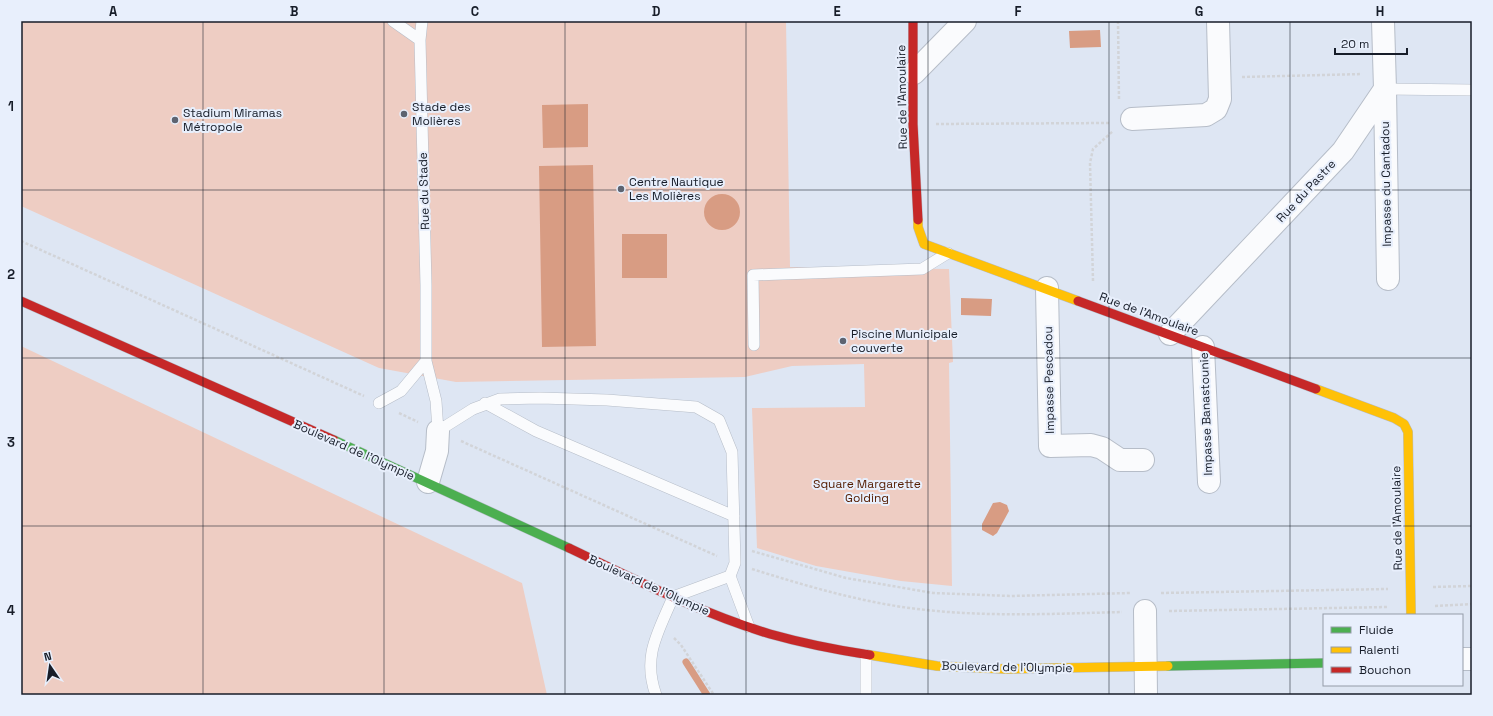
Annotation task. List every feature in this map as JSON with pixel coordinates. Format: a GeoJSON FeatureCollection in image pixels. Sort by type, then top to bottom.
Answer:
{"type":"FeatureCollection","features":[{"type":"Feature","properties":{"kind":"street","name":"Rue de l'Amoulaire"},"geometry":{"type":"LineString","coordinates":[[912,21],[914,73],[913,124],[918,227],[924,244],[930,248],[1047,288],[1170,334],[1394,418],[1404,424],[1408,432],[1411,611]]}},
{"type":"Feature","properties":{"kind":"street"},"geometry":{"type":"LineString","coordinates":[[914,73],[965,21]]}},
{"type":"Feature","properties":{"kind":"street"},"geometry":{"type":"LineString","coordinates":[[1126,121],[1206,115],[1216,109],[1220,99],[1218,21]]}},
{"type":"Feature","properties":{"kind":"street"},"geometry":{"type":"LineString","coordinates":[[1383,21],[1385,81]]}},
{"type":"Feature","properties":{"kind":"street","name":"Impasse du Cantadou"},"geometry":{"type":"LineString","coordinates":[[1385,81],[1388,279]]}},
{"type":"Feature","properties":{"kind":"street","name":"Rue du Pastre"},"geometry":{"type":"LineString","coordinates":[[1170,334],[1343,151],[1385,81]]}},
{"type":"Feature","properties":{"kind":"street","name":"Impasse Pescadou"},"geometry":{"type":"LineString","coordinates":[[1047,288],[1050,446],[1091,445],[1102,448],[1120,460],[1143,460]]}},
{"type":"Feature","properties":{"kind":"street","name":"Boulevard de l'Olympie"},"geometry":{"type":"LineString","coordinates":[[21,301],[428,482],[673,597],[749,627],[800,642],[866,655],[937,666],[1006,669],[1323,663]]}},
{"type":"Feature","properties":{"kind":"street","name":"Impasse Banastounie"},"geometry":{"type":"LineString","coordinates":[[1203,347],[1209,482]]}},
{"type":"Feature","properties":{"kind":"street"},"geometry":{"type":"LineString","coordinates":[[428,482],[437,451],[438,431]]}},
{"type":"Feature","properties":{"kind":"street"},"geometry":{"type":"LineString","coordinates":[[1140,602],[1146,667],[1146,695]]}},
{"type":"Feature","properties":{"kind":"lane"},"geometry":{"type":"LineString","coordinates":[[393,21],[420,40]]}},
{"type":"Feature","properties":{"kind":"lane","name":"Rue du Stade"},"geometry":{"type":"LineString","coordinates":[[422,21],[420,40],[426,285],[426,361],[436,401],[438,431]]}},
{"type":"Feature","properties":{"kind":"lane"},"geometry":{"type":"LineString","coordinates":[[1385,81],[1472,90]]}},
{"type":"Feature","properties":{"kind":"lane"},"geometry":{"type":"LineString","coordinates":[[754,345],[753,275],[922,269],[948,253]]}},
{"type":"Feature","properties":{"kind":"lane"},"geometry":{"type":"LineString","coordinates":[[379,404],[401,391],[426,361]]}},
{"type":"Feature","properties":{"kind":"lane"},"geometry":{"type":"LineString","coordinates":[[438,431],[473,409],[485,403],[500,399],[540,398],[608,400],[696,407],[719,420],[732,452],[735,563],[730,576],[749,627]]}},
{"type":"Feature","properties":{"kind":"lane"},"geometry":{"type":"LineString","coordinates":[[485,403],[536,431],[734,516]]}},
{"type":"Feature","properties":{"kind":"lane"},"geometry":{"type":"LineString","coordinates":[[656,695],[650,679],[650,660],[673,597],[730,576]]}},
{"type":"Feature","properties":{"kind":"lane"},"geometry":{"type":"LineString","coordinates":[[866,655],[866,695]]}},
{"type":"Feature","properties":{"kind":"path"},"geometry":{"type":"LineString","coordinates":[[1118,21],[1126,121]]}},
{"type":"Feature","properties":{"kind":"path"},"geometry":{"type":"LineString","coordinates":[[1219,78],[1385,81]]}},
{"type":"Feature","properties":{"kind":"path"},"geometry":{"type":"LineString","coordinates":[[913,124],[1126,121]]}},
{"type":"Feature","properties":{"kind":"path"},"geometry":{"type":"LineString","coordinates":[[1094,306],[1090,163],[1093,149],[1126,121]]}},
{"type":"Feature","properties":{"kind":"path"},"geometry":{"type":"LineString","coordinates":[[21,241],[438,431],[735,563],[829,593],[896,606],[936,611],[1008,615],[1140,602]]}},
{"type":"Feature","properties":{"kind":"path"},"geometry":{"type":"LineString","coordinates":[[734,544],[758,554],[846,578],[933,593],[1140,602],[1411,611],[1472,604]]}},
{"type":"Feature","properties":{"kind":"path"},"geometry":{"type":"LineString","coordinates":[[1158,593],[1472,586]]}},
{"type":"Feature","properties":{"kind":"path"},"geometry":{"type":"LineString","coordinates":[[659,632],[675,639],[678,642],[714,695]]}},
{"type":"Feature","properties":{"kind":"green space","name":"Stade des Molières"},"geometry":{"type":"Polygon","coordinates":[[[21,21],[786,21],[790,267],[949,269],[953,362],[949,363],[952,586],[901,581],[816,566],[757,548],[752,408],[865,407],[864,364],[792,366],[745,377],[456,382],[379,368],[21,206],[21,21]]]}},
{"type":"Feature","properties":{"kind":"green space"},"geometry":{"type":"Polygon","coordinates":[[[21,346],[522,583],[547,695],[21,695],[21,346]]]}},
{"type":"Feature","properties":{"kind":"shaded area"},"geometry":{"type":"Polygon","coordinates":[[[1100,30],[1101,47],[1070,48],[1069,31],[1100,30]]]}},
{"type":"Feature","properties":{"kind":"shaded area"},"geometry":{"type":"Polygon","coordinates":[[[588,104],[588,147],[543,148],[542,105],[588,104]]]}},
{"type":"Feature","properties":{"kind":"shaded area"},"geometry":{"type":"Polygon","coordinates":[[[593,165],[596,346],[542,347],[539,166],[593,165]]]}},
{"type":"Feature","properties":{"kind":"shaded area"},"geometry":{"type":"Polygon","coordinates":[[[726,194],[735,199],[739,205],[739,219],[735,225],[726,230],[718,230],[709,225],[705,219],[704,208],[709,199],[715,195],[726,194]]]}},
{"type":"Feature","properties":{"kind":"shaded area"},"geometry":{"type":"Polygon","coordinates":[[[622,234],[667,234],[667,278],[622,278],[622,234]]]}},
{"type":"Feature","properties":{"kind":"shaded area"},"geometry":{"type":"Polygon","coordinates":[[[961,298],[992,299],[991,316],[961,315],[961,298]]]}},
{"type":"Feature","properties":{"kind":"shaded area"},"geometry":{"type":"Polygon","coordinates":[[[1000,502],[1007,505],[1009,511],[997,533],[993,536],[982,530],[982,524],[993,503],[1000,502]]]}},
{"type":"Feature","properties":{"kind":"waterway"},"geometry":{"type":"LineString","coordinates":[[686,662],[707,695]]}},
{"type":"Feature","properties":{"kind":"traffic: fast"},"geometry":{"type":"LineString","coordinates":[[334,440],[569,548]]}},
{"type":"Feature","properties":{"kind":"traffic: fast"},"geometry":{"type":"LineString","coordinates":[[1168,666],[1323,663]]}},
{"type":"Feature","properties":{"kind":"traffic: slow"},"geometry":{"type":"LineString","coordinates":[[918,220],[918,227],[924,244],[1078,301]]}},
{"type":"Feature","properties":{"kind":"traffic: slow"},"geometry":{"type":"LineString","coordinates":[[1316,389],[1394,418],[1404,424],[1408,432],[1411,614]]}},
{"type":"Feature","properties":{"kind":"traffic: slow"},"geometry":{"type":"LineString","coordinates":[[870,655],[937,666],[1006,669],[1168,666]]}},
{"type":"Feature","properties":{"kind":"traffic: jam"},"geometry":{"type":"LineString","coordinates":[[913,21],[913,124],[918,220]]}},
{"type":"Feature","properties":{"kind":"traffic: jam"},"geometry":{"type":"LineString","coordinates":[[21,301],[334,440]]}},
{"type":"Feature","properties":{"kind":"traffic: jam"},"geometry":{"type":"LineString","coordinates":[[1078,301],[1316,389]]}},
{"type":"Feature","properties":{"kind":"traffic: jam"},"geometry":{"type":"LineString","coordinates":[[569,548],[668,595],[744,626],[832,649],[870,655]]}},
{"type":"Feature","properties":{"kind":"place","name":"Stade des Molières"},"geometry":{"type":"Point","coordinates":[404,114]}},
{"type":"Feature","properties":{"kind":"place","name":"Stadium Miramas Métropole"},"geometry":{"type":"Point","coordinates":[175,120]}},
{"type":"Feature","properties":{"kind":"place","name":"Centre Nautique Les Molières"},"geometry":{"type":"Point","coordinates":[621,189]}},
{"type":"Feature","properties":{"kind":"place","name":"Piscine Municipale couverte"},"geometry":{"type":"Point","coordinates":[843,341]}},
{"type":"Feature","properties":{"kind":"park label","name":"Square Margarette Golding"},"geometry":{"type":"Point","coordinates":[867,491]}}]}
